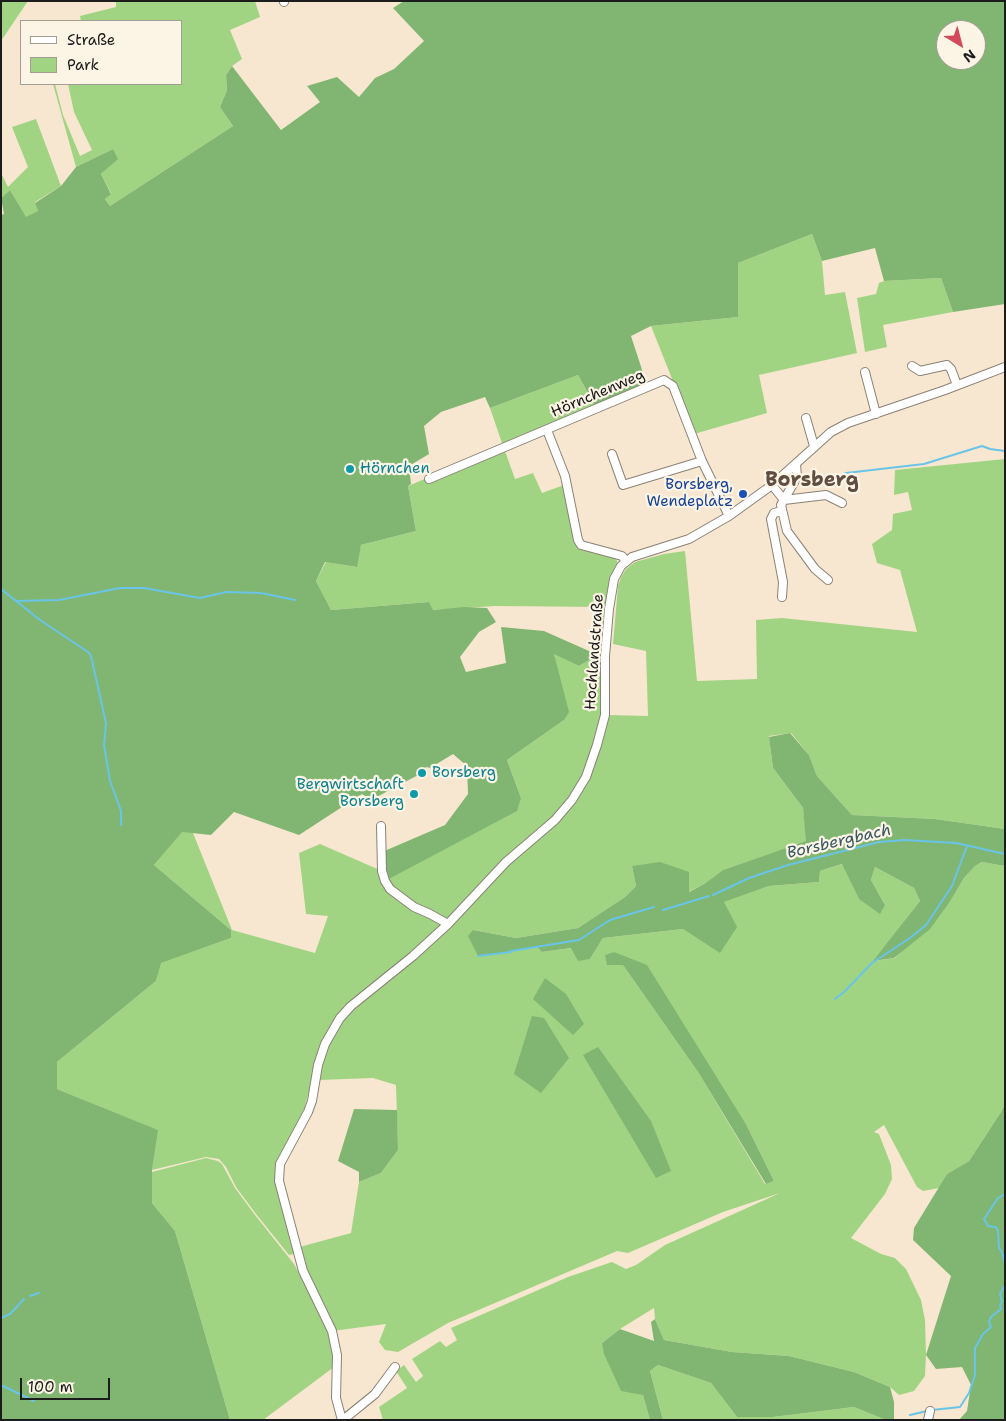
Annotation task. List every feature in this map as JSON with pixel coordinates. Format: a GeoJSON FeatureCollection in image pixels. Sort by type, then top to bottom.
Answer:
{"type":"FeatureCollection","features":[{"type":"Feature","properties":{"kind":"street"},"geometry":{"type":"LineString","coordinates":[[912,366],[922,371],[947,365],[951,368],[957,385]]}},
{"type":"Feature","properties":{"kind":"street"},"geometry":{"type":"LineString","coordinates":[[547,430],[565,476],[578,540],[581,545],[622,556],[626,561],[632,556],[688,539],[729,516],[772,485],[831,432],[848,423],[1005,367]]}},
{"type":"Feature","properties":{"kind":"street"},"geometry":{"type":"LineString","coordinates":[[865,372],[876,414]]}},
{"type":"Feature","properties":{"kind":"street","name":"Hörnchenweg"},"geometry":{"type":"LineString","coordinates":[[429,479],[664,380],[673,386],[702,461],[729,516]]}},
{"type":"Feature","properties":{"kind":"street"},"geometry":{"type":"LineString","coordinates":[[805,424],[814,446]]}},
{"type":"Feature","properties":{"kind":"street"},"geometry":{"type":"LineString","coordinates":[[612,454],[623,485],[702,461]]}},
{"type":"Feature","properties":{"kind":"street"},"geometry":{"type":"LineString","coordinates":[[796,464],[797,477],[781,505],[787,531],[815,569],[828,580]]}},
{"type":"Feature","properties":{"kind":"street"},"geometry":{"type":"LineString","coordinates":[[772,485],[784,500]]}},
{"type":"Feature","properties":{"kind":"street"},"geometry":{"type":"LineString","coordinates":[[784,500],[826,495],[842,503]]}},
{"type":"Feature","properties":{"kind":"street"},"geometry":{"type":"LineString","coordinates":[[782,511],[773,514],[770,518],[783,582],[782,597]]}},
{"type":"Feature","properties":{"kind":"street","name":"Hochlandstraße"},"geometry":{"type":"LineString","coordinates":[[342,1420],[336,1398],[336,1355],[332,1331],[303,1271],[279,1181],[280,1164],[310,1106],[318,1065],[325,1044],[332,1030],[346,1011],[413,956],[448,924],[506,862],[562,812],[586,777],[598,745],[605,715],[605,656],[614,579],[626,561]]}},
{"type":"Feature","properties":{"kind":"street"},"geometry":{"type":"LineString","coordinates":[[381,826],[382,871],[390,889],[414,907],[448,924]]}},
{"type":"Feature","properties":{"kind":"street"},"geometry":{"type":"LineString","coordinates":[[342,1420],[375,1394],[395,1367]]}},
{"type":"Feature","properties":{"kind":"street"},"geometry":{"type":"LineString","coordinates":[[928,1420],[930,1411]]}},
{"type":"Feature","properties":{"kind":"green space"},"geometry":{"type":"Polygon","coordinates":[[[1,1],[28,1],[1,41],[1,1]]]}},
{"type":"Feature","properties":{"kind":"green space"},"geometry":{"type":"Polygon","coordinates":[[[116,1],[255,1],[260,17],[230,30],[242,59],[232,66],[226,75],[227,90],[220,107],[233,126],[110,206],[105,199],[111,193],[101,174],[117,159],[113,149],[76,167],[53,85],[55,85],[63,115],[80,156],[92,150],[74,112],[68,85],[182,85],[182,20],[81,20],[80,16],[116,7],[116,1]]]}},
{"type":"Feature","properties":{"kind":"green space"},"geometry":{"type":"Polygon","coordinates":[[[404,1],[1005,1],[1005,304],[953,312],[941,278],[884,281],[875,248],[822,261],[812,234],[738,263],[738,317],[651,326],[631,336],[647,385],[596,407],[578,375],[490,408],[485,397],[441,412],[424,426],[429,454],[409,466],[411,484],[408,486],[416,531],[361,545],[357,567],[325,562],[316,581],[331,610],[429,602],[433,610],[464,607],[487,608],[496,622],[479,632],[460,657],[466,672],[506,663],[501,627],[544,631],[598,655],[579,666],[554,654],[569,712],[564,720],[507,760],[521,798],[517,811],[385,881],[382,852],[445,825],[468,794],[467,766],[453,754],[430,768],[421,769],[420,774],[371,800],[362,794],[299,835],[234,812],[211,835],[182,832],[154,865],[231,930],[231,938],[161,963],[156,981],[57,1062],[57,1089],[158,1130],[152,1170],[152,1203],[175,1231],[230,1420],[1,1420],[1,215],[4,214],[1,198],[10,190],[26,217],[38,211],[35,203],[61,186],[76,167],[113,149],[118,159],[101,174],[111,194],[105,199],[110,206],[233,126],[220,107],[227,90],[226,75],[232,66],[281,130],[320,102],[307,86],[337,77],[359,97],[375,78],[394,69],[424,41],[393,8],[404,1]]]}},
{"type":"Feature","properties":{"kind":"green space"},"geometry":{"type":"Polygon","coordinates":[[[36,119],[61,186],[35,202],[38,211],[26,218],[10,190],[1,198],[1,173],[8,187],[28,167],[12,127],[36,119]]]}},
{"type":"Feature","properties":{"kind":"green space"},"geometry":{"type":"Polygon","coordinates":[[[812,234],[822,261],[825,295],[845,292],[857,353],[759,375],[767,413],[694,434],[651,326],[738,317],[738,263],[812,234]]]}},
{"type":"Feature","properties":{"kind":"green space"},"geometry":{"type":"Polygon","coordinates":[[[941,278],[953,312],[883,325],[887,347],[865,352],[857,298],[876,294],[879,283],[884,281],[941,278]]]}},
{"type":"Feature","properties":{"kind":"green space"},"geometry":{"type":"Polygon","coordinates":[[[578,375],[596,407],[505,451],[515,479],[533,473],[542,493],[564,485],[578,544],[615,556],[618,564],[606,607],[495,606],[432,610],[429,602],[331,610],[316,581],[326,562],[356,567],[361,545],[416,531],[408,486],[503,446],[490,408],[578,375]]]}},
{"type":"Feature","properties":{"kind":"green space"},"geometry":{"type":"Polygon","coordinates":[[[1005,459],[1005,829],[935,819],[852,815],[817,776],[809,755],[791,733],[769,736],[773,768],[803,808],[807,841],[723,870],[704,884],[688,892],[632,866],[636,886],[625,897],[578,928],[516,938],[473,930],[511,951],[537,947],[542,952],[572,948],[590,959],[603,938],[683,929],[720,952],[723,902],[769,886],[819,882],[820,871],[843,864],[859,899],[885,905],[871,880],[875,867],[914,888],[920,901],[874,961],[895,958],[951,900],[964,878],[975,866],[982,862],[1005,866],[1005,1104],[969,1161],[947,1174],[939,1188],[923,1191],[917,1187],[884,1125],[874,1132],[879,1134],[891,1165],[892,1179],[885,1194],[851,1238],[881,1254],[895,1258],[906,1269],[921,1300],[925,1320],[925,1376],[914,1391],[899,1395],[890,1387],[854,1372],[789,1356],[732,1352],[664,1340],[655,1319],[654,1308],[620,1329],[602,1343],[643,1395],[650,1420],[383,1420],[379,1407],[407,1388],[396,1371],[404,1365],[416,1382],[423,1376],[412,1359],[440,1341],[446,1347],[457,1340],[451,1328],[568,1277],[612,1262],[626,1269],[636,1265],[665,1245],[780,1193],[723,1212],[628,1253],[617,1251],[448,1323],[398,1352],[385,1350],[379,1342],[386,1324],[332,1331],[296,1248],[351,1233],[359,1182],[381,1173],[398,1150],[396,1085],[373,1078],[319,1080],[322,1064],[331,1038],[343,1019],[413,961],[451,925],[514,859],[576,802],[588,782],[596,762],[607,715],[648,716],[646,651],[613,644],[618,586],[626,569],[635,562],[664,554],[685,551],[697,681],[757,679],[756,620],[782,618],[917,632],[900,570],[877,563],[872,544],[892,530],[893,514],[912,510],[908,492],[894,495],[895,470],[1005,459]],[[623,965],[698,1072],[765,1184],[774,1181],[747,1126],[623,965]]]}},
{"type":"Feature","properties":{"kind":"green space"},"geometry":{"type":"Polygon","coordinates":[[[554,653],[579,666],[598,655],[602,655],[601,715],[595,745],[583,776],[570,798],[553,817],[441,927],[388,974],[341,1011],[328,1033],[304,1109],[276,1167],[294,1254],[289,1255],[256,1214],[236,1187],[226,1167],[219,1159],[206,1157],[152,1170],[157,1130],[57,1089],[57,1062],[156,981],[160,963],[231,938],[231,930],[154,865],[182,831],[193,833],[232,930],[315,953],[328,916],[306,914],[299,853],[320,844],[382,871],[521,798],[507,760],[564,720],[554,653]]]}},
{"type":"Feature","properties":{"kind":"green space"},"geometry":{"type":"Polygon","coordinates":[[[790,733],[809,755],[817,776],[852,815],[935,819],[1005,829],[1005,866],[982,862],[975,866],[964,878],[930,929],[894,958],[873,961],[920,901],[914,888],[875,867],[871,880],[885,905],[880,914],[859,899],[842,864],[820,871],[819,882],[769,886],[724,902],[737,927],[720,953],[683,929],[603,938],[590,959],[578,961],[571,948],[542,952],[537,947],[478,956],[468,936],[473,930],[516,938],[578,928],[625,897],[636,886],[632,866],[660,862],[689,872],[689,892],[723,870],[806,841],[803,808],[773,768],[769,737],[790,733]]]}},
{"type":"Feature","properties":{"kind":"green space"},"geometry":{"type":"Polygon","coordinates":[[[614,952],[647,965],[747,1126],[774,1181],[766,1184],[698,1072],[623,965],[607,965],[605,955],[614,952]]]}},
{"type":"Feature","properties":{"kind":"green space"},"geometry":{"type":"Polygon","coordinates":[[[545,978],[566,994],[584,1024],[573,1035],[533,999],[545,978]]]}},
{"type":"Feature","properties":{"kind":"green space"},"geometry":{"type":"Polygon","coordinates":[[[532,1016],[544,1018],[569,1058],[541,1093],[514,1074],[532,1016]]]}},
{"type":"Feature","properties":{"kind":"green space"},"geometry":{"type":"Polygon","coordinates":[[[598,1047],[651,1121],[671,1171],[656,1178],[583,1055],[598,1047]]]}},
{"type":"Feature","properties":{"kind":"green space"},"geometry":{"type":"Polygon","coordinates":[[[1005,1104],[1005,1420],[959,1420],[967,1411],[971,1385],[962,1367],[936,1369],[926,1355],[951,1276],[913,1240],[914,1228],[947,1174],[969,1161],[1005,1104]]]}},
{"type":"Feature","properties":{"kind":"green space"},"geometry":{"type":"Polygon","coordinates":[[[354,1109],[397,1110],[398,1150],[381,1173],[359,1182],[359,1172],[338,1161],[354,1109]]]}},
{"type":"Feature","properties":{"kind":"green space"},"geometry":{"type":"Polygon","coordinates":[[[206,1158],[222,1164],[235,1188],[294,1264],[330,1331],[334,1367],[263,1420],[230,1420],[175,1231],[152,1203],[152,1172],[206,1158]]]}},
{"type":"Feature","properties":{"kind":"green space"},"geometry":{"type":"Polygon","coordinates":[[[655,1319],[664,1340],[732,1352],[789,1356],[854,1372],[890,1387],[894,1402],[894,1420],[886,1420],[854,1407],[773,1417],[737,1417],[711,1383],[658,1365],[650,1371],[663,1420],[650,1420],[643,1395],[621,1391],[604,1354],[602,1343],[620,1329],[654,1341],[651,1322],[655,1319]]]}},
{"type":"Feature","properties":{"kind":"green space"},"geometry":{"type":"Polygon","coordinates":[[[658,1365],[711,1383],[737,1417],[773,1417],[854,1407],[886,1420],[663,1420],[650,1371],[658,1365]]]}},
{"type":"Feature","properties":{"kind":"waterway"},"geometry":{"type":"LineString","coordinates":[[825,481],[835,479],[846,473],[924,464],[982,446],[1005,451]]}},
{"type":"Feature","properties":{"kind":"waterway"},"geometry":{"type":"LineString","coordinates":[[16,601],[59,600],[120,588],[144,588],[200,598],[226,592],[261,593],[295,600]]}},
{"type":"Feature","properties":{"kind":"waterway"},"geometry":{"type":"LineString","coordinates":[[1,589],[40,620],[88,652],[91,656],[106,723],[104,745],[110,781],[121,811],[121,825]]}},
{"type":"Feature","properties":{"kind":"waterway","name":"Borsbergbach"},"geometry":{"type":"LineString","coordinates":[[713,895],[749,878],[788,865],[879,842],[905,840],[956,843],[1005,854]]}},
{"type":"Feature","properties":{"kind":"waterway"},"geometry":{"type":"LineString","coordinates":[[835,999],[872,963],[926,925],[952,886],[967,846]]}},
{"type":"Feature","properties":{"kind":"waterway"},"geometry":{"type":"LineString","coordinates":[[663,910],[709,896]]}},
{"type":"Feature","properties":{"kind":"waterway"},"geometry":{"type":"LineString","coordinates":[[511,951],[579,940],[610,920],[654,907]]}},
{"type":"Feature","properties":{"kind":"waterway"},"geometry":{"type":"LineString","coordinates":[[478,956],[511,952]]}},
{"type":"Feature","properties":{"kind":"waterway"},"geometry":{"type":"LineString","coordinates":[[1005,1194],[998,1198],[984,1219],[988,1226],[996,1227],[998,1231],[999,1248],[1005,1264]]}},
{"type":"Feature","properties":{"kind":"waterway"},"geometry":{"type":"LineString","coordinates":[[932,1410],[960,1407],[969,1393],[975,1375],[975,1348],[983,1334],[991,1327],[989,1322],[991,1317],[1001,1309],[1000,1294],[1005,1285]]}},
{"type":"Feature","properties":{"kind":"waterway"},"geometry":{"type":"LineString","coordinates":[[30,1296],[39,1293]]}},
{"type":"Feature","properties":{"kind":"waterway"},"geometry":{"type":"LineString","coordinates":[[1,1318],[10,1314],[24,1299]]}},
{"type":"Feature","properties":{"kind":"waterway"},"geometry":{"type":"LineString","coordinates":[[1,1385],[34,1401]]}},
{"type":"Feature","properties":{"kind":"waterway"},"geometry":{"type":"LineString","coordinates":[[910,1415],[927,1411]]}},
{"type":"Feature","properties":{"kind":"place","name":"Hörnchen"},"geometry":{"type":"Point","coordinates":[350,469]}},
{"type":"Feature","properties":{"kind":"place","name":"Borsberg, Wendeplatz"},"geometry":{"type":"Point","coordinates":[743,494]}},
{"type":"Feature","properties":{"kind":"place","name":"Borsberg"},"geometry":{"type":"Point","coordinates":[422,773]}},
{"type":"Feature","properties":{"kind":"place","name":"Bergwirtschaft Borsberg"},"geometry":{"type":"Point","coordinates":[414,794]}},
{"type":"Feature","properties":{"kind":"district","name":"Borsberg"},"geometry":{"type":"Point","coordinates":[812,481]}}]}
